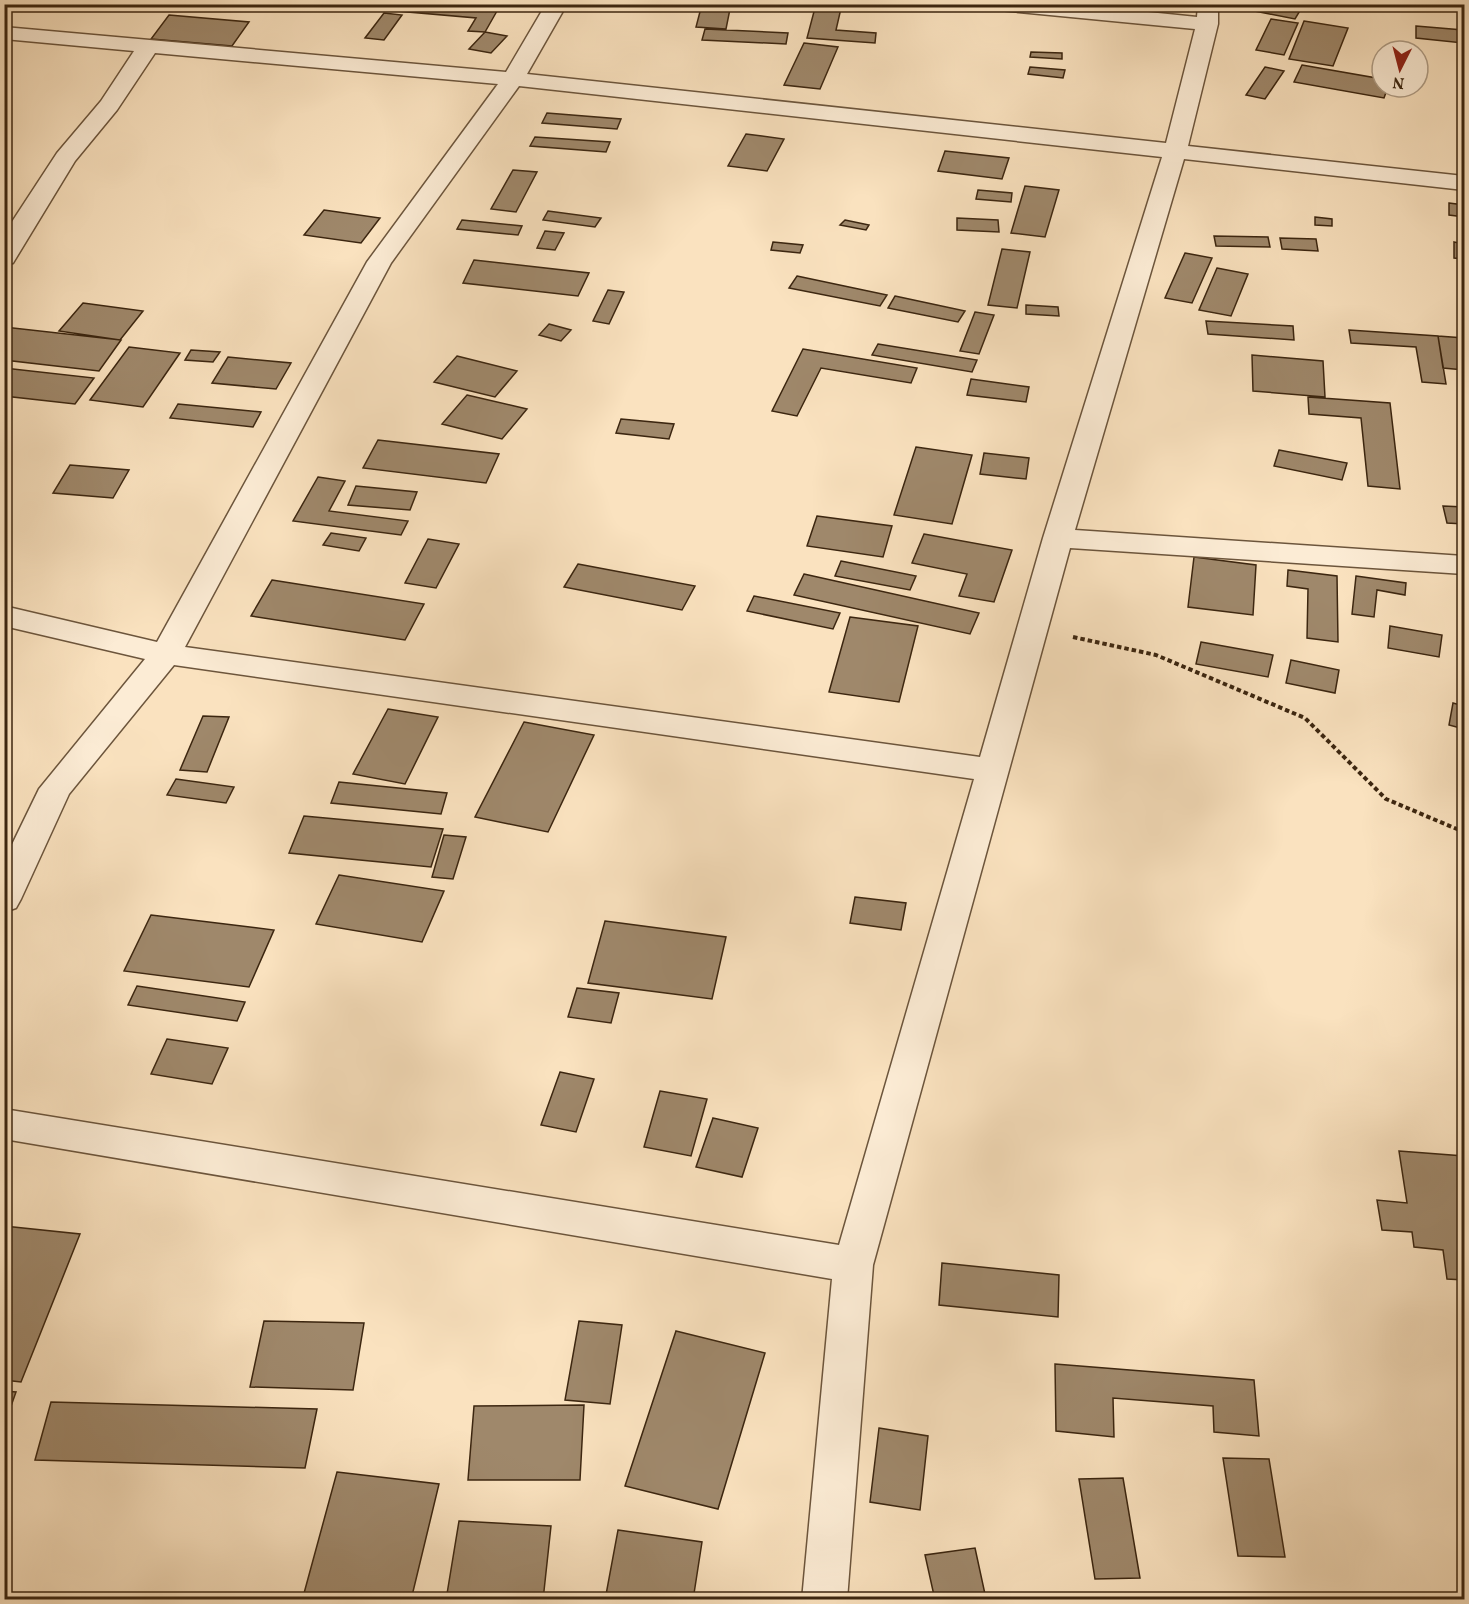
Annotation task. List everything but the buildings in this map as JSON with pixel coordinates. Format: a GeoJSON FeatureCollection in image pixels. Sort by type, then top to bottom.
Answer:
{"type":"FeatureCollection","features":[{"type":"Feature","properties":{"kind":"street"},"geometry":{"type":"LineString","coordinates":[[4,899],[55,789],[166,654],[378,262],[513,79],[557,4]]}},
{"type":"Feature","properties":{"kind":"street"},"geometry":{"type":"LineString","coordinates":[[824,1599],[852,1265],[1058,538],[1175,152],[1207,14],[999,4]]}},
{"type":"Feature","properties":{"kind":"street"},"geometry":{"type":"LineString","coordinates":[[4,33],[513,79],[1464,183]]}},
{"type":"Feature","properties":{"kind":"street"},"geometry":{"type":"LineString","coordinates":[[4,258],[65,158],[109,105],[148,47]]}},
{"type":"Feature","properties":{"kind":"street"},"geometry":{"type":"LineString","coordinates":[[1058,538],[1464,565]]}},
{"type":"Feature","properties":{"kind":"street"},"geometry":{"type":"LineString","coordinates":[[4,616],[166,654],[993,770]]}},
{"type":"Feature","properties":{"kind":"street"},"geometry":{"type":"LineString","coordinates":[[4,1124],[852,1265]]}},
{"type":"Feature","properties":{"kind":"path"},"geometry":{"type":"LineString","coordinates":[[1033,628],[1156,655],[1305,718],[1386,799],[1464,832]]}}]}
